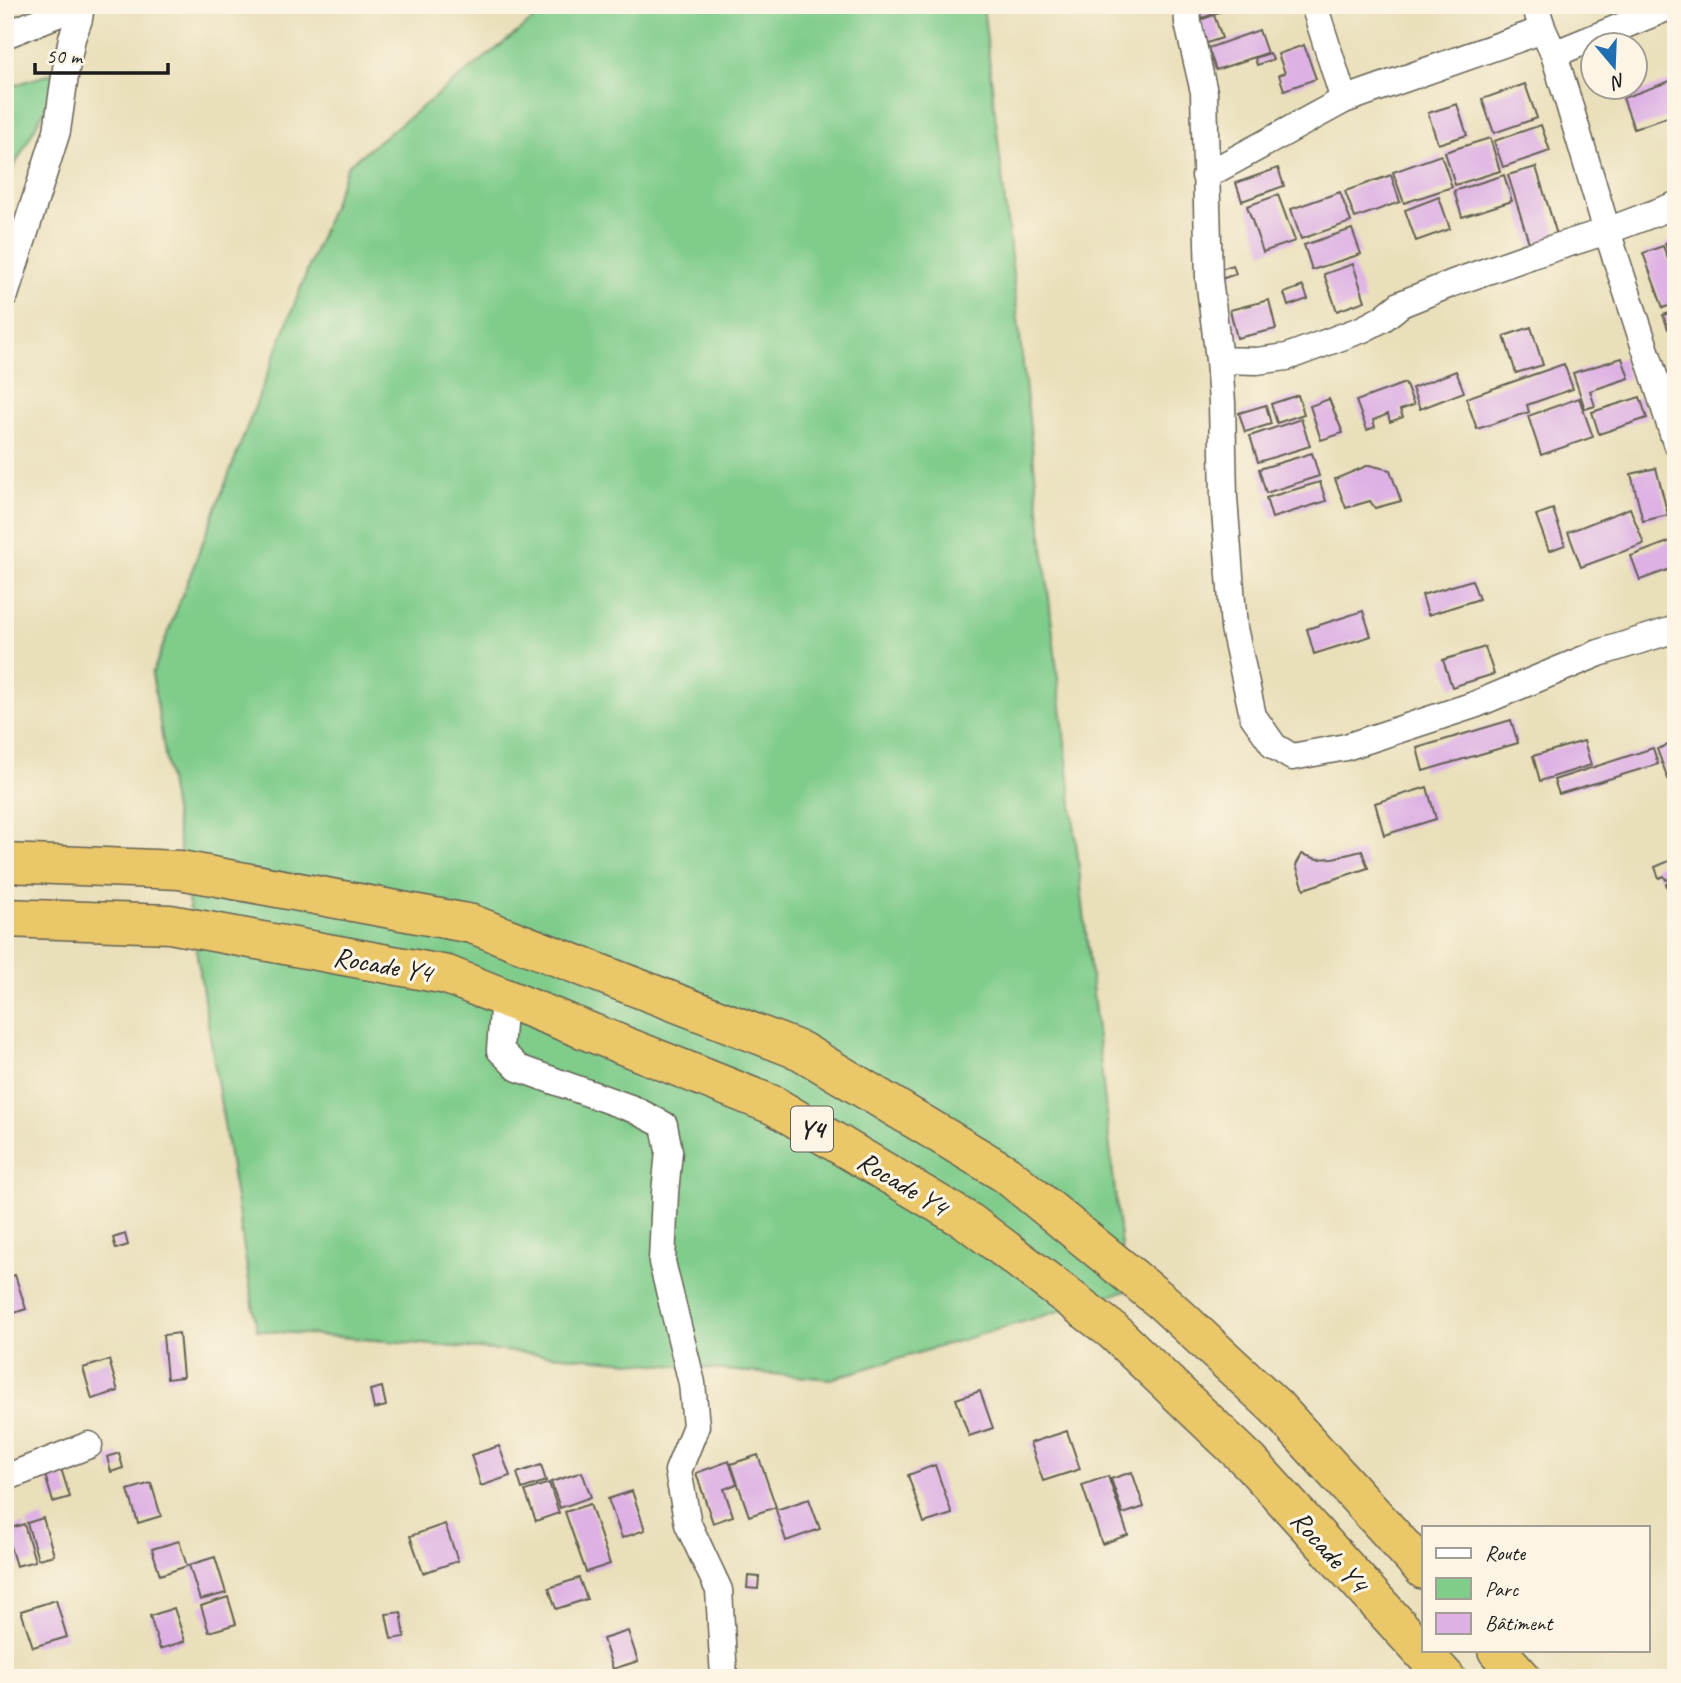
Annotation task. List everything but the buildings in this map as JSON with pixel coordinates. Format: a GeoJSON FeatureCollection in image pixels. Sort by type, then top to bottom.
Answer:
{"type":"FeatureCollection","features":[{"type":"Feature","properties":{"kind":"highway","name":"Rocade Y4"},"geometry":{"type":"LineString","coordinates":[[5,863],[180,870],[472,923],[801,1051],[1006,1174],[1165,1304],[1276,1407],[1422,1568]]}},
{"type":"Feature","properties":{"kind":"highway","name":"Rocade Y4"},"geometry":{"type":"LineString","coordinates":[[5,918],[170,924],[447,975],[773,1105],[969,1222],[1113,1331],[1250,1462],[1422,1652]]}},
{"type":"Feature","properties":{"kind":"highway","name":"Rocade Y4"},"geometry":{"type":"LineString","coordinates":[[1422,1652],[1446,1678]]}},
{"type":"Feature","properties":{"kind":"highway"},"geometry":{"type":"LineString","coordinates":[[1499,1652],[1522,1678]]}},
{"type":"Feature","properties":{"kind":"street"},"geometry":{"type":"LineString","coordinates":[[5,35],[81,5],[66,69],[57,131],[5,295]]}},
{"type":"Feature","properties":{"kind":"street"},"geometry":{"type":"LineString","coordinates":[[1187,5],[1188,23],[1204,92],[1209,279],[1219,360],[1224,498],[1234,628],[1254,716],[1274,746],[1292,757],[1346,747],[1474,705],[1599,653],[1676,629]]}},
{"type":"Feature","properties":{"kind":"street"},"geometry":{"type":"LineString","coordinates":[[1314,5],[1344,100]]}},
{"type":"Feature","properties":{"kind":"street"},"geometry":{"type":"LineString","coordinates":[[1554,54],[1674,5]]}},
{"type":"Feature","properties":{"kind":"street"},"geometry":{"type":"LineString","coordinates":[[1205,176],[1344,100],[1539,18],[1554,54],[1607,231],[1676,443]]}},
{"type":"Feature","properties":{"kind":"street"},"geometry":{"type":"LineString","coordinates":[[1219,360],[1257,361],[1287,357],[1363,329],[1401,304],[1453,283],[1676,205]]}},
{"type":"Feature","properties":{"kind":"street"},"geometry":{"type":"LineString","coordinates":[[504,998],[500,1050],[518,1068],[633,1109],[664,1125],[669,1151],[662,1262],[692,1383],[696,1426],[678,1471],[688,1524],[719,1590],[724,1678]]}},
{"type":"Feature","properties":{"kind":"street"},"geometry":{"type":"LineString","coordinates":[[5,1478],[89,1445]]}},
{"type":"Feature","properties":{"kind":"green space"},"geometry":{"type":"Polygon","coordinates":[[[552,5],[983,5],[1126,1291],[831,1379],[257,1330],[152,674],[348,165],[552,5]]]}},
{"type":"Feature","properties":{"kind":"green space"},"geometry":{"type":"Polygon","coordinates":[[[66,69],[5,184],[5,88],[66,69]]]}}]}
